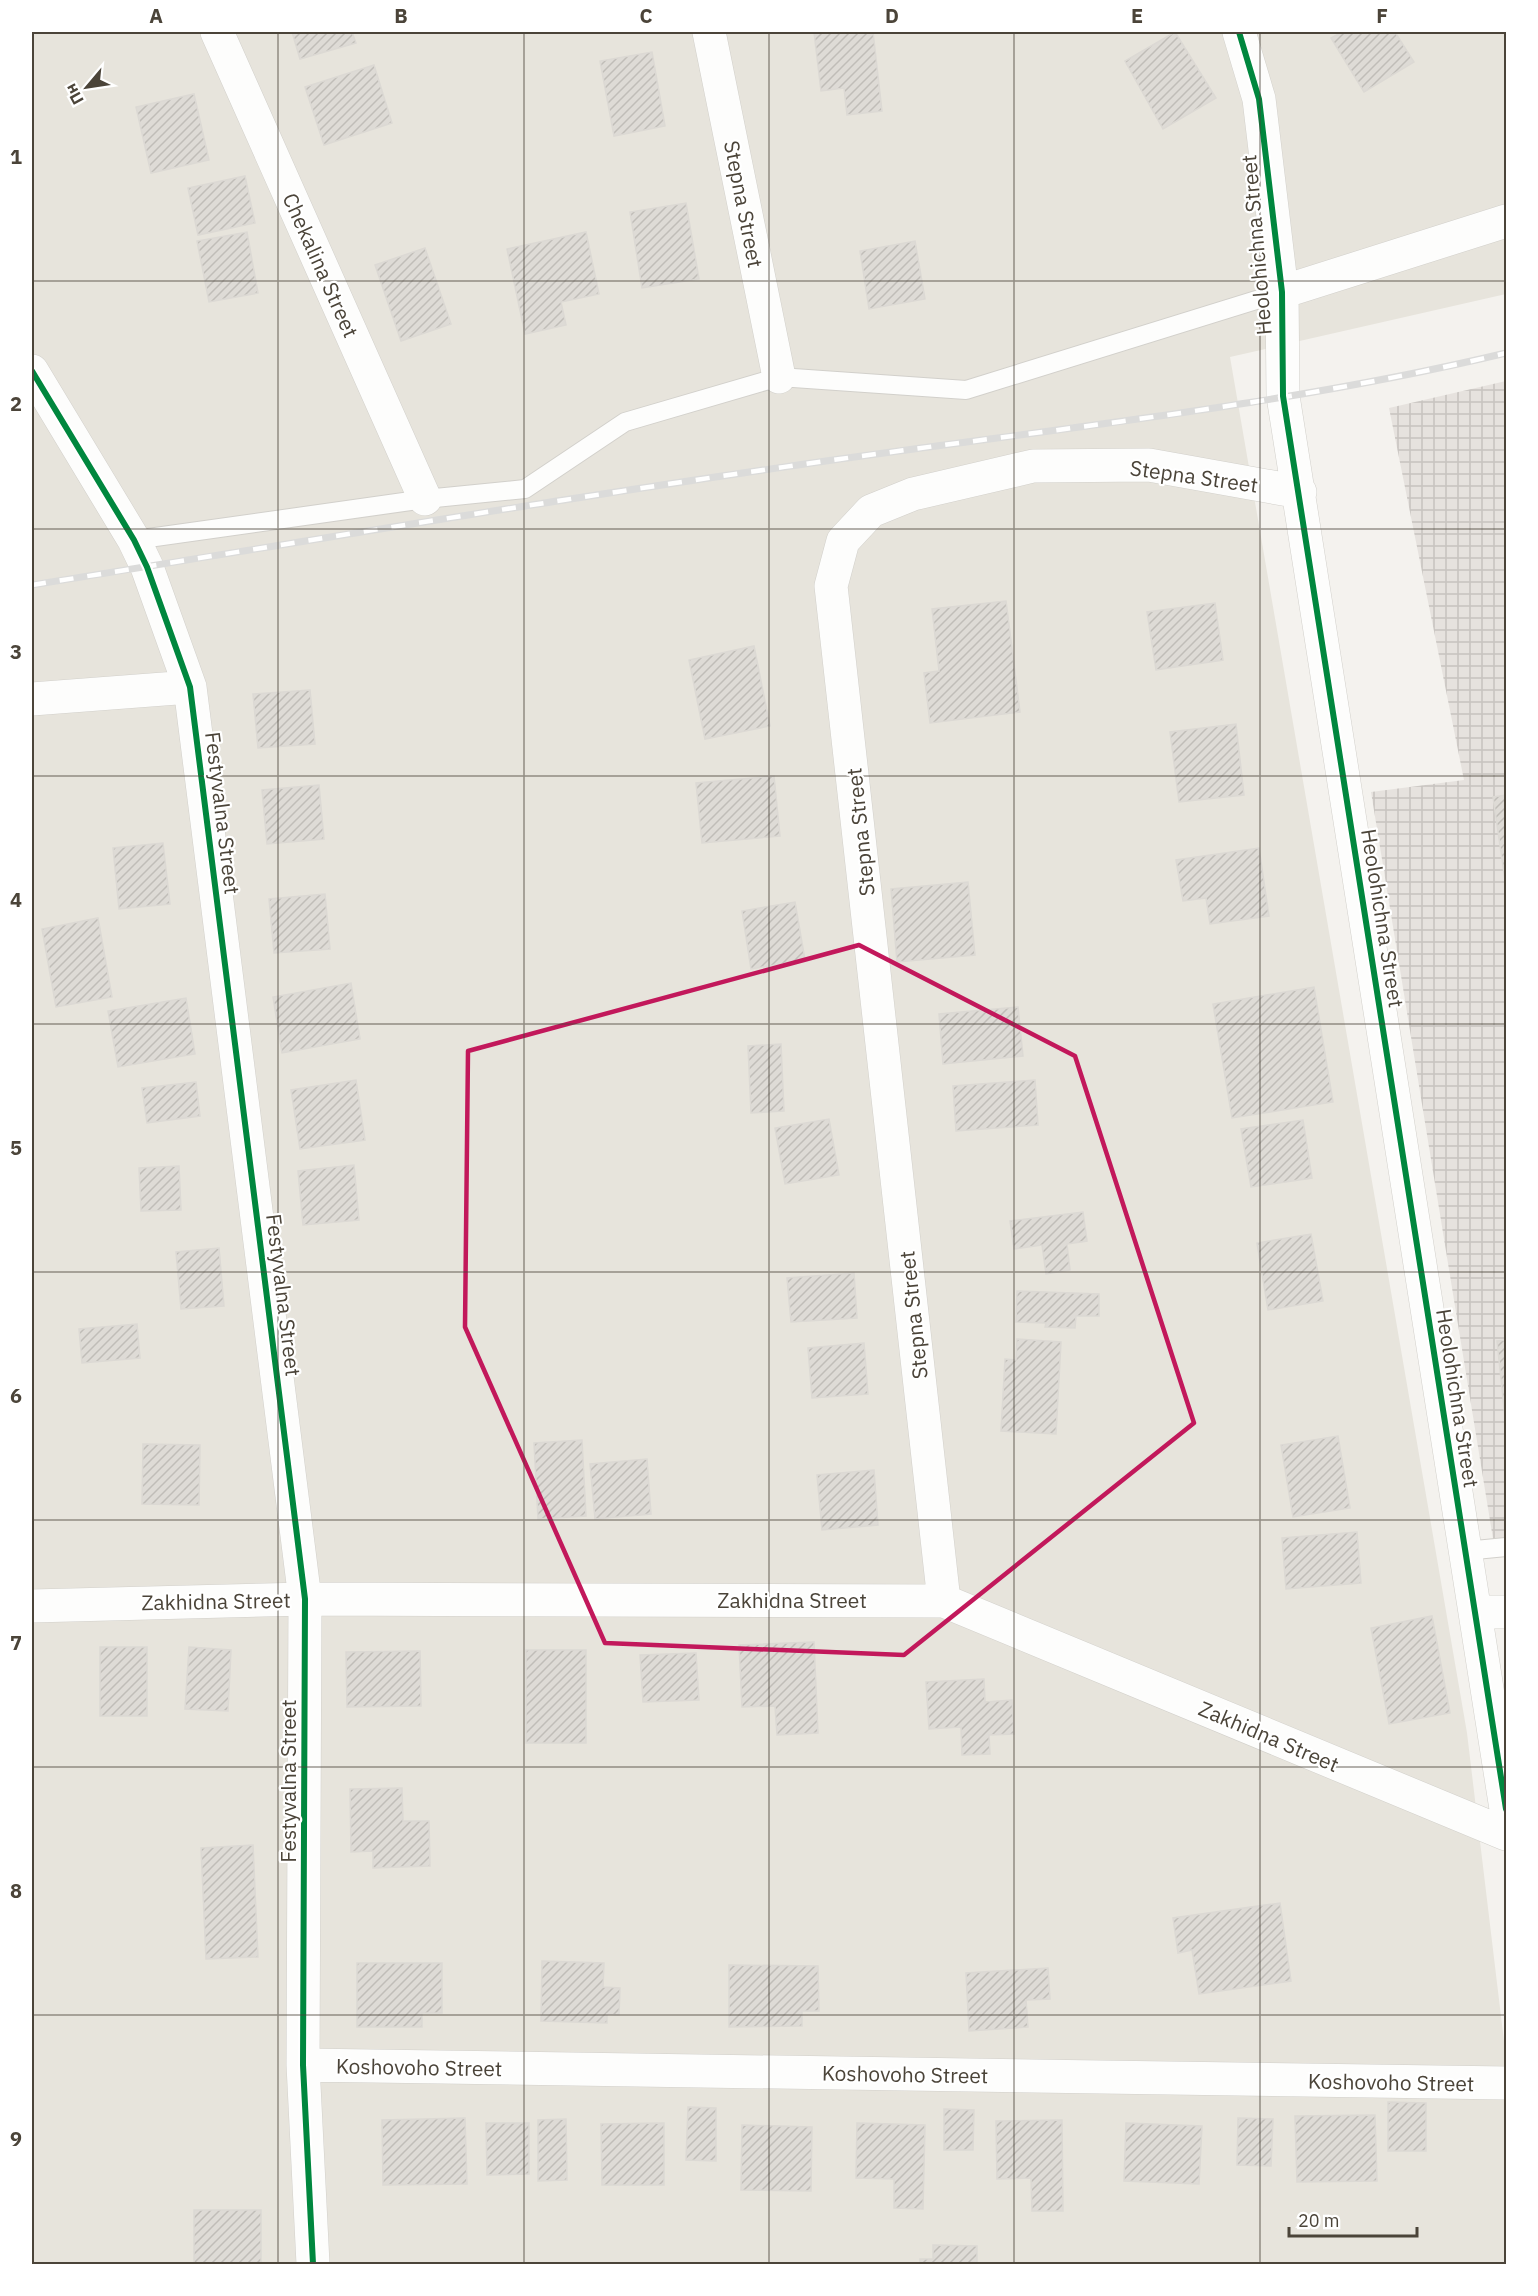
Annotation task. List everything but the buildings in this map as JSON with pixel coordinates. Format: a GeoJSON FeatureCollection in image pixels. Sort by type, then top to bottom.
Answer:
{"type":"FeatureCollection","features":[{"type":"Feature","properties":{"kind":"street","name":"Chekalina Street"},"geometry":{"type":"LineString","coordinates":[[217,32],[425,499]]}},
{"type":"Feature","properties":{"kind":"street","name":"Stepna Street"},"geometry":{"type":"LineString","coordinates":[[709,32],[780,377]]}},
{"type":"Feature","properties":{"kind":"street","name":"Heolohichna Street"},"geometry":{"type":"LineString","coordinates":[[1239,32],[1259,99],[1282,292],[1283,396],[1466,1551],[1491,1612],[1506,1809]]}},
{"type":"Feature","properties":{"kind":"street"},"geometry":{"type":"LineString","coordinates":[[1282,292],[1506,221]]}},
{"type":"Feature","properties":{"kind":"street","name":"Festyvalna Street"},"geometry":{"type":"LineString","coordinates":[[32,371],[134,540],[147,567],[190,687],[305,1599],[303,2065],[313,2265]]}},
{"type":"Feature","properties":{"kind":"street","name":"Stepna Street"},"geometry":{"type":"LineString","coordinates":[[944,1601],[831,586],[843,541],[871,511],[902,498],[1033,466],[1149,465],[1300,492]]}},
{"type":"Feature","properties":{"kind":"street"},"geometry":{"type":"LineString","coordinates":[[32,699],[190,687]]}},
{"type":"Feature","properties":{"kind":"street","name":"Zakhidna Street"},"geometry":{"type":"LineString","coordinates":[[32,1606],[305,1599],[944,1601],[1506,1834]]}},
{"type":"Feature","properties":{"kind":"street","name":"Koshovoho Street"},"geometry":{"type":"LineString","coordinates":[[303,2065],[1506,2084]]}},
{"type":"Feature","properties":{"kind":"lane"},"geometry":{"type":"LineString","coordinates":[[134,540],[425,499],[525,489],[625,422],[780,377],[966,390],[1282,292]]}},
{"type":"Feature","properties":{"kind":"lane"},"geometry":{"type":"LineString","coordinates":[[1466,1551],[1506,1547]]}},
{"type":"Feature","properties":{"kind":"highlighted area"},"geometry":{"type":"Polygon","coordinates":[[[859,945],[1075,1056],[1194,1423],[904,1655],[605,1643],[465,1327],[468,1051],[859,945]]]}},
{"type":"Feature","properties":{"kind":"shaded area"},"geometry":{"type":"Polygon","coordinates":[[[32,32],[1506,32],[1506,294],[1230,357],[1467,1733],[1506,2058],[1506,2264],[32,2264],[32,32]]]}},
{"type":"Feature","properties":{"kind":"shaded area"},"geometry":{"type":"Polygon","coordinates":[[[1506,381],[1506,1550],[1495,1551],[1371,792],[1464,780],[1389,408],[1506,381]]]}},
{"type":"Feature","properties":{"kind":"railway"},"geometry":{"type":"LineString","coordinates":[[32,585],[638,489],[1258,401],[1424,371],[1506,353]]}},
{"type":"Feature","properties":{"kind":"cycle path"},"geometry":{"type":"LineString","coordinates":[[1239,32],[1259,99],[1282,292],[1283,396],[1506,1809]]}},
{"type":"Feature","properties":{"kind":"cycle path"},"geometry":{"type":"LineString","coordinates":[[32,371],[134,540],[147,567],[190,687],[305,1599],[303,2065],[313,2264]]}}]}
